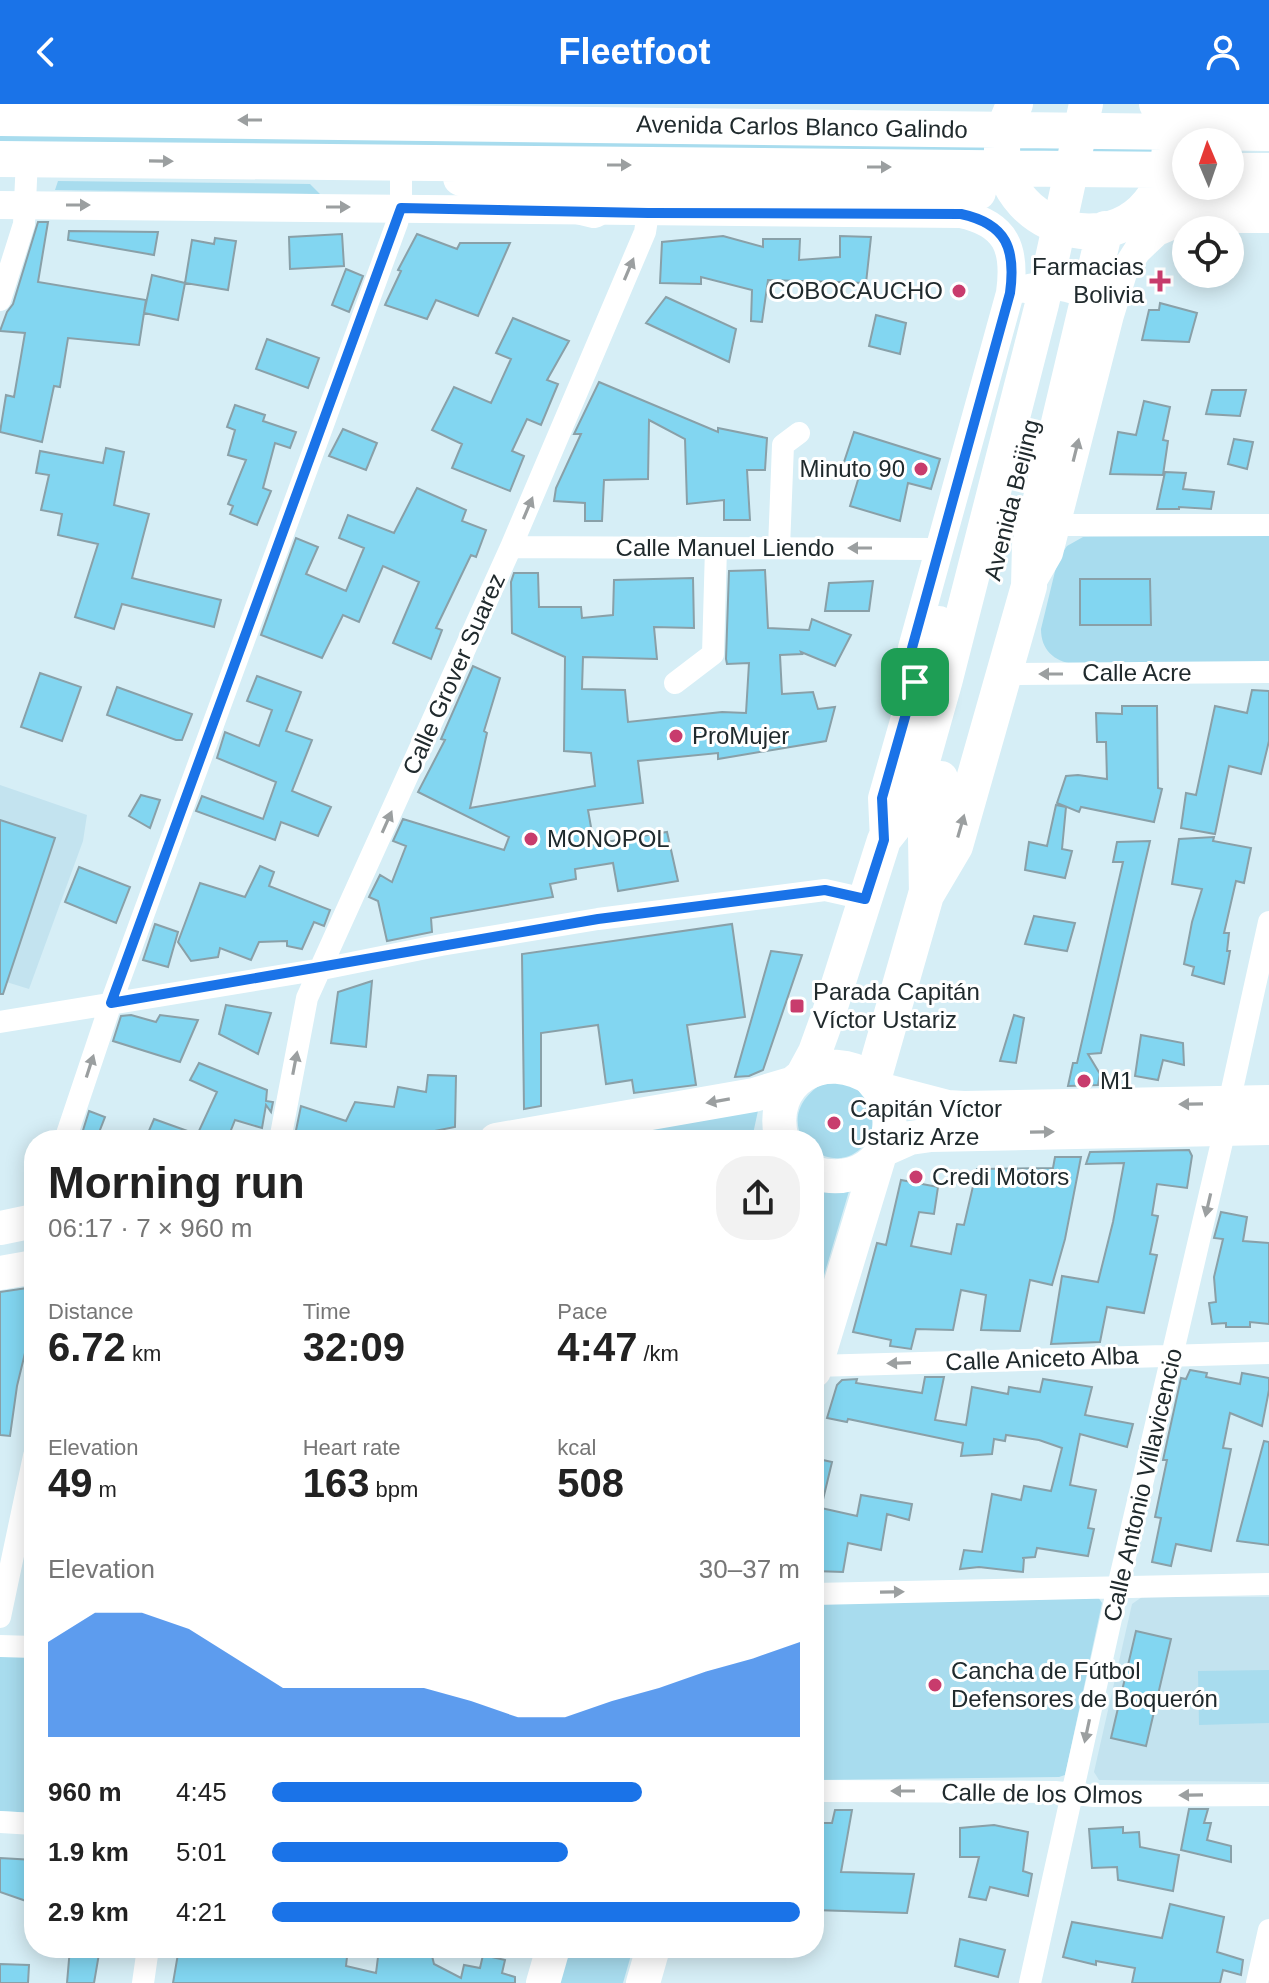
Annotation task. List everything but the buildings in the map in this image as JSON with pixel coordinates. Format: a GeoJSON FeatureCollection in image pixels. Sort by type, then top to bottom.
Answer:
{"type":"FeatureCollection","features":[{"type":"Feature","properties":{"kind":"highway"},"geometry":{"type":"LineString","coordinates":[[401,122],[483,104]]}},
{"type":"Feature","properties":{"kind":"highway"},"geometry":{"type":"LineString","coordinates":[[401,122],[581,104]]}},
{"type":"Feature","properties":{"kind":"highway"},"geometry":{"type":"LineString","coordinates":[[1015,104],[1005,128],[1002,154],[1008,179],[1026,206],[1044,221],[1076,231],[1105,229],[1138,214],[1155,196],[1166,175],[1170,156],[1167,125],[1158,105]]}},
{"type":"Feature","properties":{"kind":"highway"},"geometry":{"type":"LineString","coordinates":[[1158,105],[1264,116]]}},
{"type":"Feature","properties":{"kind":"highway","name":"Avenida Carlos Blanco Galindo"},"geometry":{"type":"LineString","coordinates":[[0,118],[80,111],[328,112],[401,122],[1264,116]]}},
{"type":"Feature","properties":{"kind":"highway","name":"Avenida Carlos Blanco Galindo"},"geometry":{"type":"LineString","coordinates":[[14,159],[1172,170]]}},
{"type":"Feature","properties":{"kind":"highway"},"geometry":{"type":"LineString","coordinates":[[401,163],[599,189],[724,194],[1015,192]]}},
{"type":"Feature","properties":{"kind":"highway"},"geometry":{"type":"LineString","coordinates":[[401,163],[603,212]]}},
{"type":"Feature","properties":{"kind":"highway"},"geometry":{"type":"LineString","coordinates":[[1155,196],[1258,191]]}},
{"type":"Feature","properties":{"kind":"highway"},"geometry":{"type":"LineString","coordinates":[[1029,586],[1030,545],[1096,317],[1105,229]]}},
{"type":"Feature","properties":{"kind":"highway","name":"Avenida Beijing"},"geometry":{"type":"LineString","coordinates":[[877,1086],[926,895],[955,846],[1029,586]]}},
{"type":"Feature","properties":{"kind":"highway"},"geometry":{"type":"LineString","coordinates":[[877,1086],[947,1108],[964,1109],[1227,1116],[1269,1103]]}},
{"type":"Feature","properties":{"kind":"main road","name":"Avenida Beijing"},"geometry":{"type":"LineString","coordinates":[[926,895],[925,837],[1086,104]]}},
{"type":"Feature","properties":{"kind":"main road","name":"Avenida Beijing"},"geometry":{"type":"LineString","coordinates":[[781,1130],[780,1110],[815,1052],[884,840],[910,807],[945,683],[1061,310],[1108,104]]}},
{"type":"Feature","properties":{"kind":"main road"},"geometry":{"type":"LineString","coordinates":[[915,682],[930,658],[1018,298],[1044,221]]}},
{"type":"Feature","properties":{"kind":"main road"},"geometry":{"type":"LineString","coordinates":[[553,1130],[754,1095],[832,1065],[854,1069],[877,1086],[891,1116],[891,1128],[824,1339]]}},
{"type":"Feature","properties":{"kind":"main road"},"geometry":{"type":"LineString","coordinates":[[824,1174],[846,1176],[865,1169],[882,1152],[910,1138],[931,1135],[1227,1116],[1269,1128]]}},
{"type":"Feature","properties":{"kind":"main road"},"geometry":{"type":"LineString","coordinates":[[0,1228],[24,1223]]}},
{"type":"Feature","properties":{"kind":"main road"},"geometry":{"type":"LineString","coordinates":[[0,1273],[24,1269]]}},
{"type":"Feature","properties":{"kind":"main road"},"geometry":{"type":"LineString","coordinates":[[543,1983],[550,1958]]}},
{"type":"Feature","properties":{"kind":"main road"},"geometry":{"type":"LineString","coordinates":[[643,1983],[650,1958]]}},
{"type":"Feature","properties":{"kind":"street"},"geometry":{"type":"LineString","coordinates":[[0,300],[24,224],[13,205],[14,159]]}},
{"type":"Feature","properties":{"kind":"street"},"geometry":{"type":"LineString","coordinates":[[68,1130],[111,1003],[401,208],[401,163]]}},
{"type":"Feature","properties":{"kind":"street","name":"Avenida Beijing"},"geometry":{"type":"LineString","coordinates":[[1029,586],[1049,553],[1057,525],[1096,317],[1137,251],[1157,232],[1176,224],[1202,219],[1258,191]]}},
{"type":"Feature","properties":{"kind":"street"},"geometry":{"type":"LineString","coordinates":[[13,205],[648,213]]}},
{"type":"Feature","properties":{"kind":"street","name":"Avenida Beijing"},"geometry":{"type":"LineString","coordinates":[[648,213],[961,214],[982,219],[1004,236],[1018,298],[938,549],[912,648],[915,682],[882,798],[884,840]]}},
{"type":"Feature","properties":{"kind":"street","name":"Calle Grover Suarez"},"geometry":{"type":"LineString","coordinates":[[282,1130],[307,998],[511,547],[645,232],[648,213]]}},
{"type":"Feature","properties":{"kind":"street"},"geometry":{"type":"LineString","coordinates":[[1018,298],[1036,285],[1064,287],[1084,293],[1102,305],[1096,317]]}},
{"type":"Feature","properties":{"kind":"street"},"geometry":{"type":"LineString","coordinates":[[779,548],[783,445],[799,433]]}},
{"type":"Feature","properties":{"kind":"street"},"geometry":{"type":"LineString","coordinates":[[1057,525],[1269,525]]}},
{"type":"Feature","properties":{"kind":"street","name":"Calle Manuel Liendo"},"geometry":{"type":"LineString","coordinates":[[511,547],[938,549]]}},
{"type":"Feature","properties":{"kind":"street"},"geometry":{"type":"LineString","coordinates":[[675,683],[713,654],[716,548]]}},
{"type":"Feature","properties":{"kind":"street","name":"Calle Acre"},"geometry":{"type":"LineString","coordinates":[[1004,674],[1269,672]]}},
{"type":"Feature","properties":{"kind":"street"},"geometry":{"type":"LineString","coordinates":[[0,1022],[322,969],[567,924],[825,890],[865,899]]}},
{"type":"Feature","properties":{"kind":"street","name":"Calle Antonio Villavicencio"},"geometry":{"type":"LineString","coordinates":[[1030,1983],[1269,922]]}},
{"type":"Feature","properties":{"kind":"street","name":"Calle Aniceto Alba"},"geometry":{"type":"LineString","coordinates":[[824,1368],[1269,1353]]}},
{"type":"Feature","properties":{"kind":"street"},"geometry":{"type":"LineString","coordinates":[[0,1617],[24,1503]]}},
{"type":"Feature","properties":{"kind":"street"},"geometry":{"type":"LineString","coordinates":[[824,1594],[1269,1584]]}},
{"type":"Feature","properties":{"kind":"street"},"geometry":{"type":"LineString","coordinates":[[0,1646],[24,1647]]}},
{"type":"Feature","properties":{"kind":"street","name":"Calle de los Olmos"},"geometry":{"type":"LineString","coordinates":[[824,1791],[1074,1793],[1094,1796],[1269,1795]]}},
{"type":"Feature","properties":{"kind":"street"},"geometry":{"type":"LineString","coordinates":[[0,1822],[24,1823]]}},
{"type":"Feature","properties":{"kind":"street"},"geometry":{"type":"LineString","coordinates":[[1257,1983],[1269,1930]]}},
{"type":"Feature","properties":{"kind":"street"},"geometry":{"type":"LineString","coordinates":[[143,1983],[147,1958]]}},
{"type":"Feature","properties":{"kind":"shaded area"},"geometry":{"type":"Polygon","coordinates":[[[0,132],[1172,146],[1172,157],[0,144],[0,132]]]}},
{"type":"Feature","properties":{"kind":"shaded area"},"geometry":{"type":"Polygon","coordinates":[[[58,181],[310,184],[320,194],[55,190],[58,181]]]}},
{"type":"Feature","properties":{"kind":"shaded area"},"geometry":{"type":"Polygon","coordinates":[[[1269,536],[1269,663],[1073,664],[1055,657],[1043,643],[1041,629],[1058,559],[1067,546],[1083,537],[1269,536]]]}},
{"type":"Feature","properties":{"kind":"shaded area"},"geometry":{"type":"Polygon","coordinates":[[[0,785],[87,815],[83,841],[29,989],[0,980],[0,785]]]}},
{"type":"Feature","properties":{"kind":"shaded area"},"geometry":{"type":"Polygon","coordinates":[[[824,1083],[850,1084],[865,1094],[872,1107],[874,1122],[870,1136],[861,1148],[848,1156],[832,1158],[824,1155],[824,1130],[799,1130],[800,1107],[824,1083]]]}},
{"type":"Feature","properties":{"kind":"shaded area"},"geometry":{"type":"Polygon","coordinates":[[[759,1106],[754,1130],[626,1130],[759,1106]]]}},
{"type":"Feature","properties":{"kind":"shaded area"},"geometry":{"type":"Polygon","coordinates":[[[824,1188],[849,1191],[824,1275],[824,1188]]]}},
{"type":"Feature","properties":{"kind":"shaded area","name":"Cancha de Fútbol Defensores de Boquerón"},"geometry":{"type":"Polygon","coordinates":[[[1098,1597],[1102,1603],[1065,1775],[824,1780],[824,1602],[1098,1597]]]}},
{"type":"Feature","properties":{"kind":"shaded area"},"geometry":{"type":"Polygon","coordinates":[[[1142,1597],[1269,1597],[1269,1782],[1099,1780],[1094,1772],[1132,1604],[1142,1597]]]}},
{"type":"Feature","properties":{"kind":"shaded area"},"geometry":{"type":"Polygon","coordinates":[[[0,1654],[24,1655],[24,1812],[0,1811],[0,1654]]]}},
{"type":"Feature","properties":{"kind":"shaded area"},"geometry":{"type":"Polygon","coordinates":[[[1269,1670],[1269,1723],[1199,1725],[1198,1671],[1269,1670]]]}},
{"type":"Feature","properties":{"kind":"shaded area"},"geometry":{"type":"Polygon","coordinates":[[[565,1958],[630,1958],[623,1983],[558,1983],[565,1958]]]}},
{"type":"Feature","properties":{"kind":"place","name":"Farmacias Bolivia"},"geometry":{"type":"Point","coordinates":[1160,281]}},
{"type":"Feature","properties":{"kind":"place","name":"COBOCAUCHO"},"geometry":{"type":"Point","coordinates":[959,291]}},
{"type":"Feature","properties":{"kind":"place","name":"Minuto 90"},"geometry":{"type":"Point","coordinates":[921,469]}},
{"type":"Feature","properties":{"kind":"place","name":"ProMujer"},"geometry":{"type":"Point","coordinates":[676,736]}},
{"type":"Feature","properties":{"kind":"place","name":"MONOPOL"},"geometry":{"type":"Point","coordinates":[531,839]}},
{"type":"Feature","properties":{"kind":"place","name":"Parada Capitán Víctor Ustariz"},"geometry":{"type":"Point","coordinates":[797,1006]}},
{"type":"Feature","properties":{"kind":"place","name":"M1"},"geometry":{"type":"Point","coordinates":[1084,1081]}},
{"type":"Feature","properties":{"kind":"place","name":"Capitán Víctor Ustariz Arze"},"geometry":{"type":"Point","coordinates":[834,1123]}},
{"type":"Feature","properties":{"kind":"place","name":"Credi Motors"},"geometry":{"type":"Point","coordinates":[916,1177]}},
{"type":"Feature","properties":{"kind":"place","name":"Cancha de Fútbol Defensores de Boquerón"},"geometry":{"type":"Point","coordinates":[935,1685]}},
{"type":"Feature","properties":{"kind":"route"},"geometry":{"type":"LineString","coordinates":[[401,208],[961,214],[982,219],[1004,236],[1013,266],[1010,293],[912,648],[915,682],[882,798],[884,840],[865,899],[825,890],[598,919],[111,1003],[401,208]]}}]}
